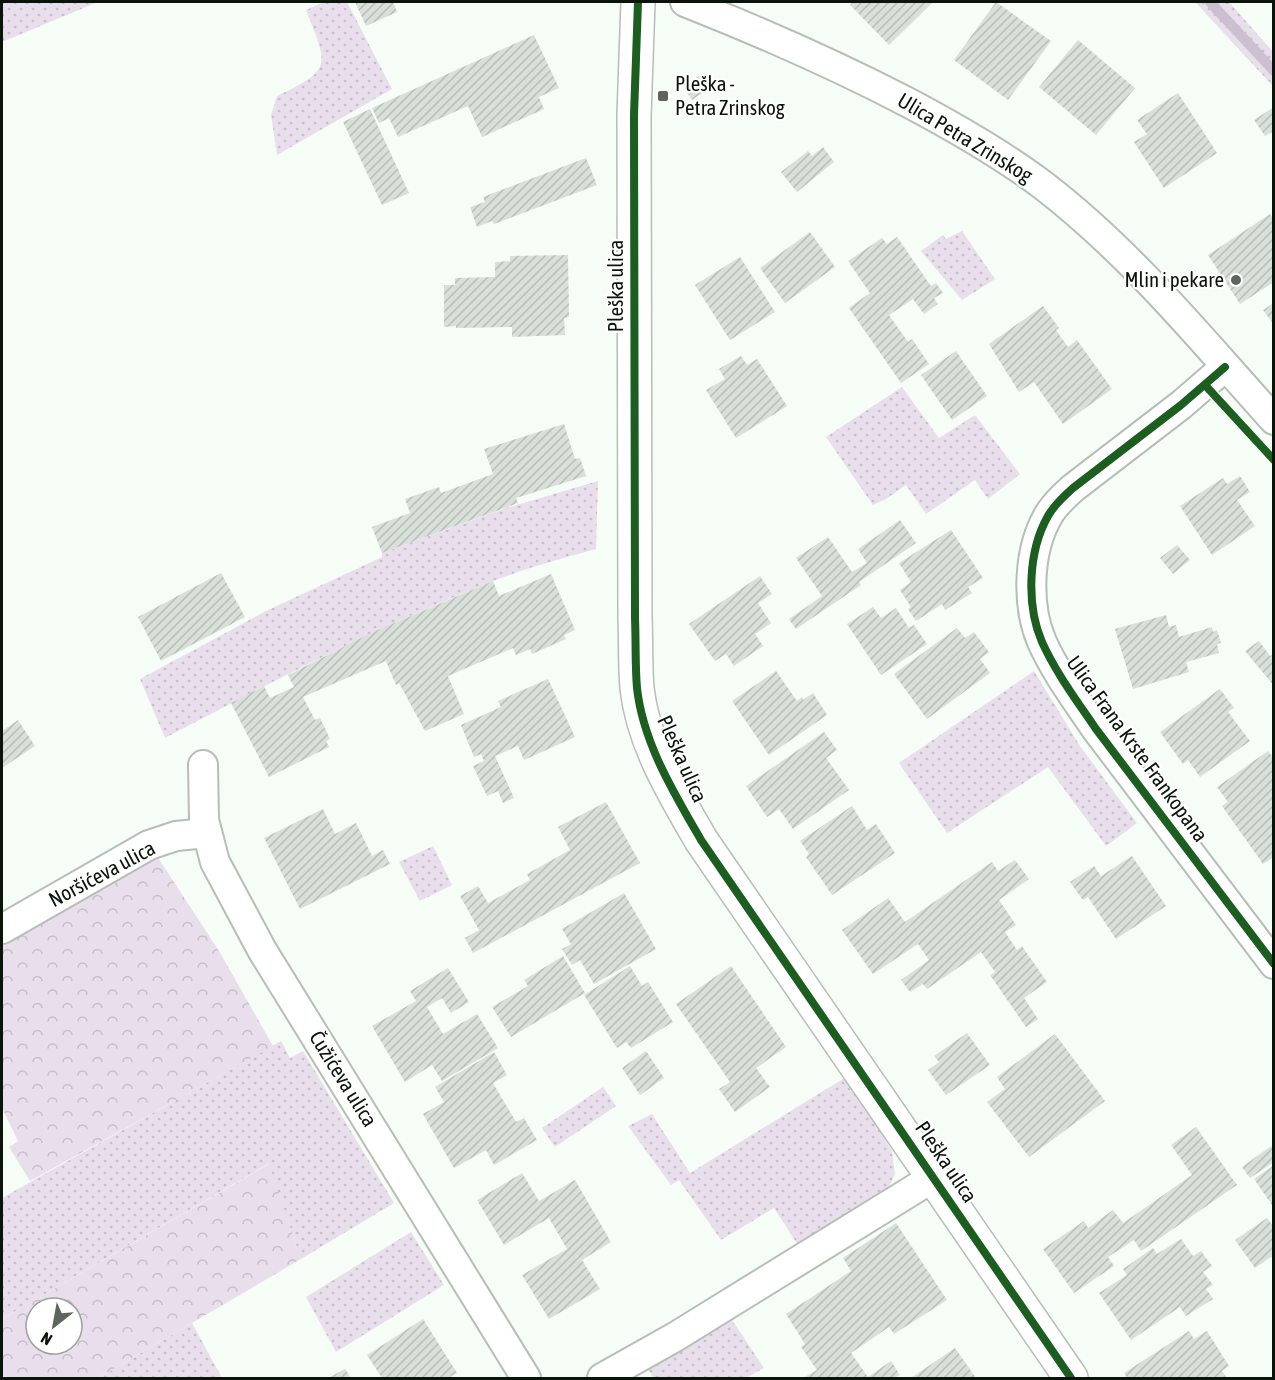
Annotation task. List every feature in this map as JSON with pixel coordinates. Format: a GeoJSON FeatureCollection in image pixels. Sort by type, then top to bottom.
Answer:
{"type":"FeatureCollection","features":[{"type":"Feature","properties":{"kind":"street","name":"Pleška ulica"},"geometry":{"type":"LineString","coordinates":[[638,2],[634,115],[635,607],[637,689],[645,728],[666,776],[701,840],[934,1177],[1066,1377]]}},
{"type":"Feature","properties":{"kind":"street","name":"Ulica Petra Zrinskog"},"geometry":{"type":"LineString","coordinates":[[685,2],[800,50],[878,87],[952,126],[1000,155],[1045,187],[1093,227],[1166,300],[1274,420]]}},
{"type":"Feature","properties":{"kind":"street","name":"Ulica Frana Krste Frankopana"},"geometry":{"type":"LineString","coordinates":[[1226,367],[1058,502],[1048,515],[1039,535],[1032,567],[1032,592],[1035,619],[1041,640],[1069,690],[1274,964]]}},
{"type":"Feature","properties":{"kind":"street","name":"Čužićeva ulica"},"geometry":{"type":"LineString","coordinates":[[203,765],[204,820],[215,862],[262,950],[526,1378]]}},
{"type":"Feature","properties":{"kind":"street","name":"Noršićeva ulica"},"geometry":{"type":"LineString","coordinates":[[2,929],[149,845],[176,837],[207,833]]}},
{"type":"Feature","properties":{"kind":"street"},"geometry":{"type":"LineString","coordinates":[[602,1378],[675,1337],[934,1177]]}},
{"type":"Feature","properties":{"kind":"green space"},"geometry":{"type":"Polygon","coordinates":[[[2,2],[98,2],[2,42],[2,2]]]}},
{"type":"Feature","properties":{"kind":"green space"},"geometry":{"type":"Polygon","coordinates":[[[324,2],[347,2],[392,89],[277,155],[271,115],[277,96],[309,79],[321,64],[318,43],[306,10],[324,2]]]}},
{"type":"Feature","properties":{"kind":"green space"},"geometry":{"type":"Polygon","coordinates":[[[1195,2],[1229,2],[1273,52],[1273,86],[1195,2]]]}},
{"type":"Feature","properties":{"kind":"green space"},"geometry":{"type":"Polygon","coordinates":[[[962,231],[995,279],[962,300],[921,251],[943,235],[946,239],[962,231]]]}},
{"type":"Feature","properties":{"kind":"green space"},"geometry":{"type":"Polygon","coordinates":[[[902,387],[939,438],[975,415],[1020,474],[988,499],[975,480],[926,514],[906,485],[873,505],[826,437],[902,387]]]}},
{"type":"Feature","properties":{"kind":"green space"},"geometry":{"type":"Polygon","coordinates":[[[598,481],[596,549],[504,577],[449,599],[285,676],[165,738],[140,679],[266,611],[382,557],[382,553],[506,508],[598,481]]]}},
{"type":"Feature","properties":{"kind":"green space"},"geometry":{"type":"Polygon","coordinates":[[[1034,671],[1080,746],[1137,823],[1106,846],[1048,767],[947,833],[899,763],[1034,671]]]}},
{"type":"Feature","properties":{"kind":"green space"},"geometry":{"type":"Polygon","coordinates":[[[433,846],[452,885],[420,901],[399,862],[433,846]]]}},
{"type":"Feature","properties":{"kind":"green space"},"geometry":{"type":"Polygon","coordinates":[[[155,853],[219,951],[273,1046],[30,1181],[9,1147],[18,1141],[2,1108],[2,941],[155,853]]]}},
{"type":"Feature","properties":{"kind":"green space"},"geometry":{"type":"Polygon","coordinates":[[[281,1041],[290,1058],[303,1051],[394,1203],[301,1259],[268,1164],[41,1296],[24,1296],[24,1306],[2,1319],[2,1198],[281,1041]]]}},
{"type":"Feature","properties":{"kind":"green space"},"geometry":{"type":"Polygon","coordinates":[[[846,1077],[892,1151],[895,1174],[885,1195],[800,1248],[774,1208],[721,1240],[679,1180],[671,1185],[628,1126],[652,1114],[690,1173],[846,1077]]]}},
{"type":"Feature","properties":{"kind":"green space"},"geometry":{"type":"Polygon","coordinates":[[[603,1087],[616,1106],[555,1147],[542,1128],[603,1087]]]}},
{"type":"Feature","properties":{"kind":"green space"},"geometry":{"type":"Polygon","coordinates":[[[269,1164],[301,1259],[98,1378],[2,1378],[2,1319],[24,1306],[24,1356],[84,1356],[84,1296],[42,1296],[269,1164]]]}},
{"type":"Feature","properties":{"kind":"green space"},"geometry":{"type":"Polygon","coordinates":[[[411,1232],[444,1285],[336,1352],[306,1297],[411,1232]]]}},
{"type":"Feature","properties":{"kind":"green space"},"geometry":{"type":"Polygon","coordinates":[[[730,1317],[764,1368],[746,1378],[654,1378],[646,1367],[730,1317]]]}},
{"type":"Feature","properties":{"kind":"green space"},"geometry":{"type":"Polygon","coordinates":[[[192,1323],[222,1378],[98,1378],[192,1323]]]}},
{"type":"Feature","properties":{"kind":"building"},"geometry":{"type":"Polygon","coordinates":[[[355,2],[393,2],[397,12],[366,26],[355,2]]]}},
{"type":"Feature","properties":{"kind":"building"},"geometry":{"type":"Polygon","coordinates":[[[853,2],[933,2],[889,45],[850,5],[853,2]]]}},
{"type":"Feature","properties":{"kind":"building"},"geometry":{"type":"Polygon","coordinates":[[[996,2],[1051,41],[1008,100],[954,60],[996,2]]]}},
{"type":"Feature","properties":{"kind":"building"},"geometry":{"type":"Polygon","coordinates":[[[534,35],[559,88],[539,97],[544,109],[482,137],[468,106],[398,137],[389,118],[379,123],[372,108],[534,35]]]}},
{"type":"Feature","properties":{"kind":"building"},"geometry":{"type":"Polygon","coordinates":[[[1078,40],[1135,88],[1096,135],[1039,87],[1078,40]]]}},
{"type":"Feature","properties":{"kind":"building"},"geometry":{"type":"Polygon","coordinates":[[[704,73],[713,86],[692,100],[683,86],[704,73]]]}},
{"type":"Feature","properties":{"kind":"building"},"geometry":{"type":"Polygon","coordinates":[[[1178,93],[1217,153],[1164,188],[1134,142],[1147,134],[1137,120],[1178,93]]]}},
{"type":"Feature","properties":{"kind":"building"},"geometry":{"type":"Polygon","coordinates":[[[1274,107],[1274,131],[1265,136],[1254,120],[1274,107]]]}},
{"type":"Feature","properties":{"kind":"building"},"geometry":{"type":"Polygon","coordinates":[[[370,109],[409,193],[382,205],[343,122],[370,109]]]}},
{"type":"Feature","properties":{"kind":"building"},"geometry":{"type":"Polygon","coordinates":[[[823,147],[834,162],[797,192],[781,172],[808,151],[812,156],[823,147]]]}},
{"type":"Feature","properties":{"kind":"building"},"geometry":{"type":"Polygon","coordinates":[[[586,158],[597,185],[494,224],[492,221],[477,227],[470,207],[485,202],[483,197],[586,158]]]}},
{"type":"Feature","properties":{"kind":"building"},"geometry":{"type":"Polygon","coordinates":[[[1270,214],[1274,220],[1274,282],[1240,304],[1208,255],[1270,214]]]}},
{"type":"Feature","properties":{"kind":"building"},"geometry":{"type":"Polygon","coordinates":[[[810,232],[835,267],[785,303],[760,268],[810,232]]]}},
{"type":"Feature","properties":{"kind":"building"},"geometry":{"type":"Polygon","coordinates":[[[897,237],[931,286],[936,283],[943,293],[934,298],[938,304],[924,314],[913,299],[889,315],[908,342],[912,339],[929,364],[901,383],[849,308],[870,293],[848,261],[882,238],[887,244],[897,237]]]}},
{"type":"Feature","properties":{"kind":"building"},"geometry":{"type":"Polygon","coordinates":[[[568,255],[569,317],[564,318],[565,335],[512,337],[512,327],[444,327],[444,285],[455,285],[455,278],[495,277],[495,262],[510,261],[510,256],[568,255]]]}},
{"type":"Feature","properties":{"kind":"building"},"geometry":{"type":"Polygon","coordinates":[[[740,257],[775,312],[730,340],[695,285],[740,257]]]}},
{"type":"Feature","properties":{"kind":"building"},"geometry":{"type":"Polygon","coordinates":[[[1274,303],[1274,325],[1263,310],[1274,303]]]}},
{"type":"Feature","properties":{"kind":"building"},"geometry":{"type":"Polygon","coordinates":[[[1043,306],[1059,328],[1056,330],[1068,347],[1077,340],[1112,389],[1063,424],[1034,382],[1019,392],[989,344],[1043,306]]]}},
{"type":"Feature","properties":{"kind":"building"},"geometry":{"type":"Polygon","coordinates":[[[956,351],[987,396],[952,420],[921,375],[956,351]]]}},
{"type":"Feature","properties":{"kind":"building"},"geometry":{"type":"Polygon","coordinates":[[[741,356],[747,365],[757,359],[787,406],[736,438],[706,390],[725,379],[719,369],[741,356]]]}},
{"type":"Feature","properties":{"kind":"building"},"geometry":{"type":"Polygon","coordinates":[[[564,424],[575,459],[580,458],[586,476],[516,498],[518,503],[382,553],[372,527],[410,513],[405,499],[439,487],[441,493],[493,474],[484,449],[564,424]]]}},
{"type":"Feature","properties":{"kind":"building"},"geometry":{"type":"Polygon","coordinates":[[[1240,476],[1250,492],[1237,500],[1255,526],[1212,555],[1180,506],[1223,478],[1227,484],[1240,476]]]}},
{"type":"Feature","properties":{"kind":"building"},"geometry":{"type":"Polygon","coordinates":[[[900,520],[916,543],[859,582],[861,585],[796,629],[789,619],[822,596],[796,558],[828,537],[852,572],[867,563],[858,549],[900,520]]]}},
{"type":"Feature","properties":{"kind":"building"},"geometry":{"type":"Polygon","coordinates":[[[951,530],[983,578],[968,587],[972,593],[945,610],[942,604],[916,621],[908,609],[911,607],[900,590],[911,582],[899,563],[951,530]]]}},
{"type":"Feature","properties":{"kind":"building"},"geometry":{"type":"Polygon","coordinates":[[[1177,545],[1190,560],[1173,574],[1160,558],[1177,545]]]}},
{"type":"Feature","properties":{"kind":"building"},"geometry":{"type":"Polygon","coordinates":[[[221,573],[245,617],[161,661],[138,617],[221,573]]]}},
{"type":"Feature","properties":{"kind":"building"},"geometry":{"type":"Polygon","coordinates":[[[551,574],[575,630],[564,635],[566,639],[532,654],[530,649],[516,655],[513,648],[448,676],[464,714],[425,731],[399,683],[396,685],[386,661],[303,697],[315,720],[320,718],[330,739],[326,741],[329,747],[269,777],[231,703],[264,686],[270,698],[294,687],[288,675],[373,632],[493,581],[499,596],[551,574]]]}},
{"type":"Feature","properties":{"kind":"building"},"geometry":{"type":"Polygon","coordinates":[[[760,576],[772,594],[758,603],[771,623],[755,634],[763,646],[734,666],[726,654],[715,661],[689,624],[760,576]]]}},
{"type":"Feature","properties":{"kind":"building"},"geometry":{"type":"Polygon","coordinates":[[[873,607],[881,618],[896,608],[909,628],[914,625],[927,644],[881,675],[847,624],[873,607]]]}},
{"type":"Feature","properties":{"kind":"building"},"geometry":{"type":"Polygon","coordinates":[[[1166,615],[1169,627],[1176,625],[1179,637],[1212,627],[1213,632],[1217,630],[1221,643],[1217,644],[1219,653],[1186,662],[1189,672],[1133,689],[1115,629],[1166,615]]]}},
{"type":"Feature","properties":{"kind":"building"},"geometry":{"type":"Polygon","coordinates":[[[957,628],[965,638],[974,632],[989,652],[980,659],[990,673],[927,719],[894,674],[957,628]]]}},
{"type":"Feature","properties":{"kind":"building"},"geometry":{"type":"Polygon","coordinates":[[[1259,641],[1270,656],[1274,654],[1274,686],[1245,651],[1259,641]]]}},
{"type":"Feature","properties":{"kind":"building"},"geometry":{"type":"Polygon","coordinates":[[[776,671],[797,701],[813,693],[827,715],[769,755],[732,701],[776,671]]]}},
{"type":"Feature","properties":{"kind":"building"},"geometry":{"type":"Polygon","coordinates":[[[548,679],[575,737],[524,760],[518,746],[495,756],[514,798],[503,803],[498,791],[487,796],[473,766],[484,761],[481,754],[474,757],[461,725],[501,707],[498,701],[548,679]]]}},
{"type":"Feature","properties":{"kind":"building"},"geometry":{"type":"Polygon","coordinates":[[[1220,689],[1234,708],[1228,712],[1250,741],[1200,777],[1188,760],[1183,764],[1160,732],[1220,689]]]}},
{"type":"Feature","properties":{"kind":"building"},"geometry":{"type":"Polygon","coordinates":[[[18,720],[35,746],[2,768],[2,731],[18,720]]]}},
{"type":"Feature","properties":{"kind":"building"},"geometry":{"type":"Polygon","coordinates":[[[824,732],[837,750],[826,758],[849,790],[793,829],[779,809],[767,817],[746,786],[824,732]]]}},
{"type":"Feature","properties":{"kind":"building"},"geometry":{"type":"Polygon","coordinates":[[[1268,751],[1274,758],[1274,857],[1263,864],[1222,806],[1228,802],[1217,787],[1268,751]]]}},
{"type":"Feature","properties":{"kind":"building"},"geometry":{"type":"Polygon","coordinates":[[[606,802],[640,863],[473,953],[465,938],[479,930],[460,896],[478,886],[488,903],[530,880],[527,874],[570,850],[558,827],[606,802]]]}},
{"type":"Feature","properties":{"kind":"building"},"geometry":{"type":"Polygon","coordinates":[[[852,806],[867,830],[876,824],[895,853],[832,895],[806,857],[809,854],[800,841],[852,806]]]}},
{"type":"Feature","properties":{"kind":"building"},"geometry":{"type":"Polygon","coordinates":[[[323,809],[335,834],[356,823],[372,856],[383,850],[390,864],[300,909],[264,838],[323,809]]]}},
{"type":"Feature","properties":{"kind":"building"},"geometry":{"type":"Polygon","coordinates":[[[1132,856],[1166,906],[1116,939],[1088,897],[1083,900],[1070,882],[1094,866],[1101,876],[1132,856]]]}},
{"type":"Feature","properties":{"kind":"building"},"geometry":{"type":"Polygon","coordinates":[[[1015,860],[1029,879],[999,900],[1016,925],[1005,932],[1017,950],[1022,946],[1047,982],[1024,998],[1038,1019],[1026,1027],[990,975],[995,972],[981,952],[927,989],[923,984],[910,992],[901,980],[929,960],[918,944],[873,974],[842,930],[888,898],[905,922],[992,862],[998,871],[1015,860]]]}},
{"type":"Feature","properties":{"kind":"building"},"geometry":{"type":"Polygon","coordinates":[[[624,893],[656,949],[594,984],[580,960],[572,965],[562,949],[571,944],[562,929],[624,893]]]}},
{"type":"Feature","properties":{"kind":"building"},"geometry":{"type":"Polygon","coordinates":[[[563,956],[585,993],[511,1037],[492,1007],[528,986],[524,980],[563,956]]]}},
{"type":"Feature","properties":{"kind":"building"},"geometry":{"type":"Polygon","coordinates":[[[630,966],[642,986],[648,982],[673,1022],[631,1048],[626,1042],[617,1048],[584,995],[630,966]]]}},
{"type":"Feature","properties":{"kind":"building"},"geometry":{"type":"Polygon","coordinates":[[[731,966],[786,1047],[756,1068],[770,1087],[735,1112],[719,1089],[730,1082],[676,1004],[731,966]]]}},
{"type":"Feature","properties":{"kind":"building"},"geometry":{"type":"Polygon","coordinates":[[[448,968],[469,1002],[451,1013],[442,998],[427,1007],[443,1034],[477,1014],[498,1048],[442,1081],[432,1065],[405,1082],[372,1026],[416,1001],[410,991],[448,968]]]}},
{"type":"Feature","properties":{"kind":"building"},"geometry":{"type":"Polygon","coordinates":[[[967,1033],[990,1065],[946,1095],[928,1070],[939,1062],[934,1056],[967,1033]]]}},
{"type":"Feature","properties":{"kind":"building"},"geometry":{"type":"Polygon","coordinates":[[[1055,1034],[1105,1101],[1029,1157],[987,1102],[1005,1089],[997,1077],[1055,1034]]]}},
{"type":"Feature","properties":{"kind":"building"},"geometry":{"type":"Polygon","coordinates":[[[646,1051],[664,1078],[640,1095],[622,1068],[646,1051]]]}},
{"type":"Feature","properties":{"kind":"building"},"geometry":{"type":"Polygon","coordinates":[[[494,1052],[507,1075],[493,1083],[516,1122],[524,1118],[537,1140],[494,1165],[486,1150],[454,1168],[423,1114],[444,1102],[435,1087],[494,1052]]]}},
{"type":"Feature","properties":{"kind":"building"},"geometry":{"type":"Polygon","coordinates":[[[1196,1127],[1237,1185],[1141,1251],[1134,1240],[1108,1257],[1114,1266],[1074,1293],[1043,1249],[1084,1221],[1088,1228],[1113,1210],[1123,1223],[1192,1175],[1171,1145],[1196,1127]]]}},
{"type":"Feature","properties":{"kind":"building"},"geometry":{"type":"Polygon","coordinates":[[[1271,1146],[1274,1150],[1274,1162],[1250,1178],[1242,1167],[1271,1146]]]}},
{"type":"Feature","properties":{"kind":"building"},"geometry":{"type":"Polygon","coordinates":[[[1274,1165],[1274,1208],[1254,1179],[1274,1165]]]}},
{"type":"Feature","properties":{"kind":"building"},"geometry":{"type":"Polygon","coordinates":[[[522,1173],[539,1201],[575,1180],[611,1242],[582,1260],[600,1289],[549,1319],[522,1275],[567,1249],[549,1218],[504,1245],[477,1200],[522,1173]]]}},
{"type":"Feature","properties":{"kind":"building"},"geometry":{"type":"Polygon","coordinates":[[[1267,1218],[1274,1227],[1274,1255],[1255,1268],[1235,1240],[1267,1218]]]}},
{"type":"Feature","properties":{"kind":"building"},"geometry":{"type":"Polygon","coordinates":[[[896,1223],[947,1300],[894,1334],[889,1327],[851,1353],[868,1377],[891,1361],[900,1375],[895,1378],[803,1378],[817,1370],[801,1347],[805,1344],[786,1314],[851,1271],[843,1258],[896,1223]]]}},
{"type":"Feature","properties":{"kind":"building"},"geometry":{"type":"Polygon","coordinates":[[[1181,1239],[1193,1256],[1201,1251],[1212,1266],[1203,1272],[1213,1285],[1206,1289],[1213,1299],[1186,1316],[1180,1307],[1131,1340],[1099,1293],[1127,1275],[1123,1269],[1153,1248],[1157,1254],[1181,1239]]]}},
{"type":"Feature","properties":{"kind":"building"},"geometry":{"type":"Polygon","coordinates":[[[423,1319],[457,1373],[448,1378],[382,1378],[367,1355],[423,1319]]]}},
{"type":"Feature","properties":{"kind":"building"},"geometry":{"type":"Polygon","coordinates":[[[1189,1331],[1194,1339],[1207,1331],[1229,1366],[1222,1371],[1227,1378],[1127,1378],[1124,1373],[1189,1331]]]}},
{"type":"Feature","properties":{"kind":"building"},"geometry":{"type":"Polygon","coordinates":[[[955,1348],[976,1378],[911,1378],[955,1348]]]}},
{"type":"Feature","properties":{"kind":"building"},"geometry":{"type":"Polygon","coordinates":[[[345,1369],[351,1378],[328,1378],[345,1369]]]}},
{"type":"Feature","properties":{"kind":"waterway"},"geometry":{"type":"LineString","coordinates":[[1210,2],[1274,71]]}},
{"type":"Feature","properties":{"kind":"cycle path"},"geometry":{"type":"LineString","coordinates":[[638,2],[634,115],[635,618],[637,688],[646,728],[661,767],[701,840],[1071,1378]]}},
{"type":"Feature","properties":{"kind":"cycle path"},"geometry":{"type":"LineString","coordinates":[[1225,367],[1181,405],[1073,488],[1056,504],[1041,530],[1036,545],[1032,578],[1033,612],[1042,642],[1067,687],[1096,729],[1274,964]]}},
{"type":"Feature","properties":{"kind":"cycle path"},"geometry":{"type":"LineString","coordinates":[[1205,385],[1274,460]]}},
{"type":"Feature","properties":{"kind":"place","name":"Pleška - Petra Zrinskog"},"geometry":{"type":"Point","coordinates":[663,96]}},
{"type":"Feature","properties":{"kind":"place","name":"Mlin i pekare"},"geometry":{"type":"Point","coordinates":[1236,280]}}]}
